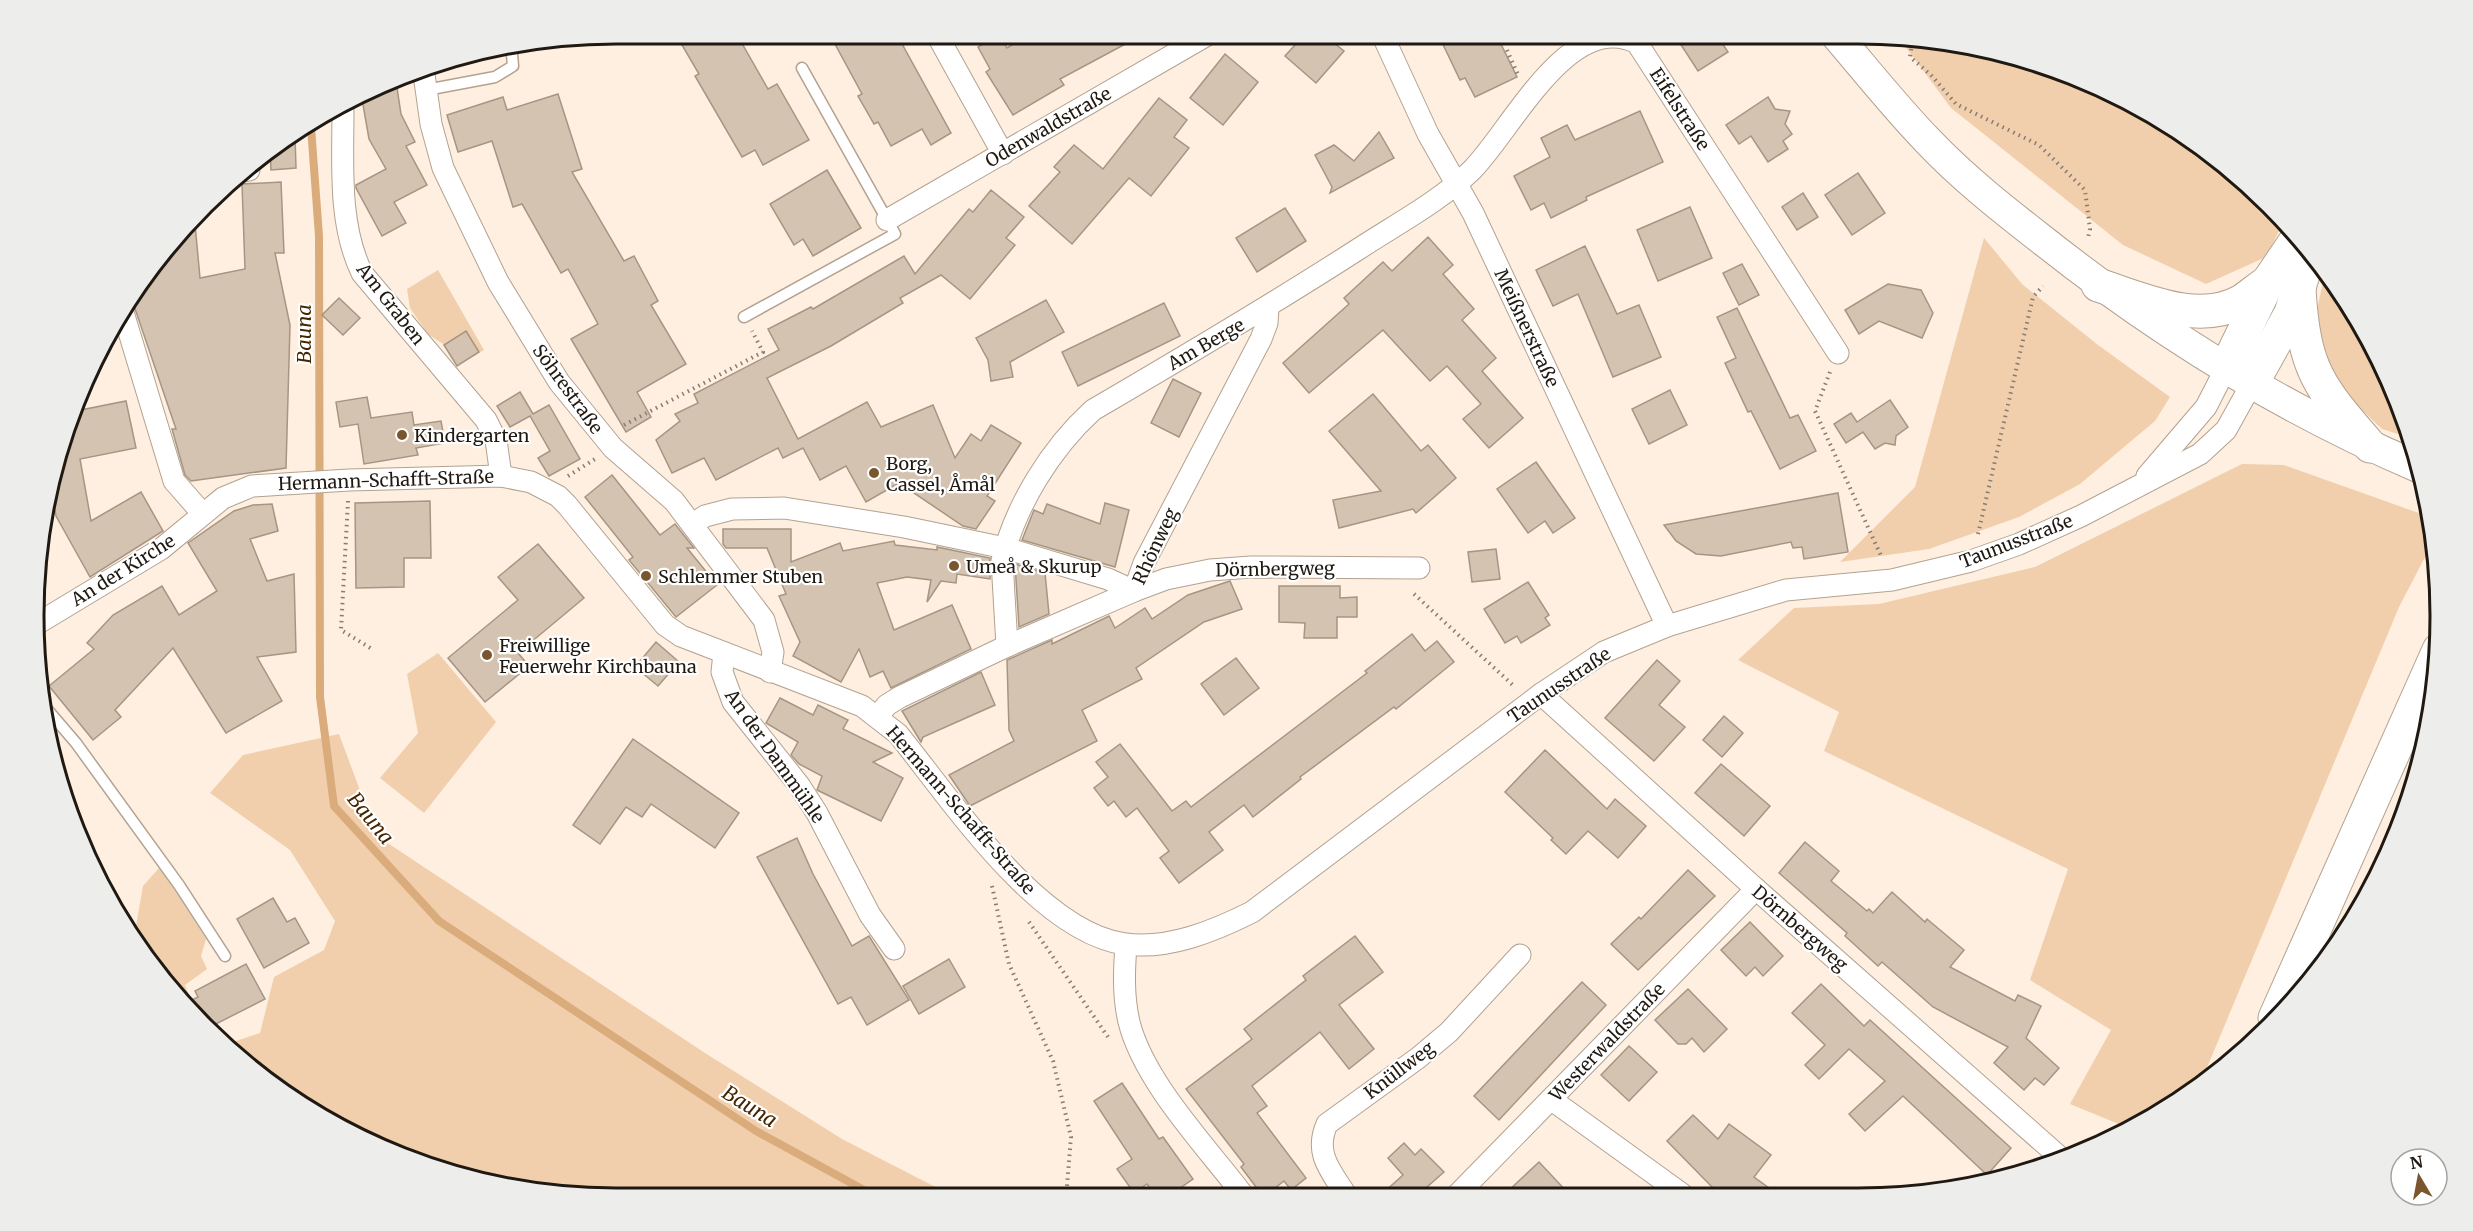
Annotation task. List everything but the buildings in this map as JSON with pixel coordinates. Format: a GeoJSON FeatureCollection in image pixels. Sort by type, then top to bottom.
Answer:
{"type":"FeatureCollection","features":[{"type":"Feature","properties":{"kind":"highway"},"geometry":{"type":"LineString","coordinates":[[2239,377],[2268,282],[2293,245]]}},
{"type":"Feature","properties":{"kind":"highway"},"geometry":{"type":"LineString","coordinates":[[2239,377],[2282,332],[2307,262]]}},
{"type":"Feature","properties":{"kind":"highway"},"geometry":{"type":"LineString","coordinates":[[2098,285],[2172,308],[2210,311],[2240,302],[2268,282]]}},
{"type":"Feature","properties":{"kind":"highway"},"geometry":{"type":"LineString","coordinates":[[2299,289],[2306,352],[2312,369],[2334,404],[2370,446]]}},
{"type":"Feature","properties":{"kind":"highway"},"geometry":{"type":"LineString","coordinates":[[2284,997],[2426,679]]}},
{"type":"Feature","properties":{"kind":"main road"},"geometry":{"type":"LineString","coordinates":[[1844,44],[1928,142],[2007,212],[2098,285],[2239,377],[2370,446],[2409,463]]}},
{"type":"Feature","properties":{"kind":"street"},"geometry":{"type":"LineString","coordinates":[[942,44],[1003,154]]}},
{"type":"Feature","properties":{"kind":"street","name":"Odenwaldstraße"},"geometry":{"type":"LineString","coordinates":[[887,220],[1192,44]]}},
{"type":"Feature","properties":{"kind":"street","name":"Meißnerstraße"},"geometry":{"type":"LineString","coordinates":[[1387,44],[1428,134],[1473,213],[1667,626]]}},
{"type":"Feature","properties":{"kind":"street","name":"Eifelstraße"},"geometry":{"type":"LineString","coordinates":[[1454,183],[1470,171],[1488,151],[1537,85],[1584,44]]}},
{"type":"Feature","properties":{"kind":"street","name":"Eifelstraße"},"geometry":{"type":"LineString","coordinates":[[1638,44],[1838,353]]}},
{"type":"Feature","properties":{"kind":"street","name":"Söhrestraße"},"geometry":{"type":"LineString","coordinates":[[424,77],[431,124],[443,168],[498,282],[559,382],[613,448],[674,501],[764,620],[773,652],[770,672]]}},
{"type":"Feature","properties":{"kind":"street","name":"Am Graben"},"geometry":{"type":"LineString","coordinates":[[343,113],[345,205],[353,255],[362,273],[486,420],[496,440],[501,476]]}},
{"type":"Feature","properties":{"kind":"street","name":"Am Berge"},"geometry":{"type":"LineString","coordinates":[[1007,646],[1002,561],[1005,548],[1025,501],[1077,425],[1093,410],[1268,307],[1428,204],[1454,183]]}},
{"type":"Feature","properties":{"kind":"street","name":"Rhönweg"},"geometry":{"type":"LineString","coordinates":[[878,716],[887,705],[900,697],[1007,646],[1134,591],[1144,563],[1261,339],[1267,323],[1268,307]]}},
{"type":"Feature","properties":{"kind":"street"},"geometry":{"type":"LineString","coordinates":[[125,321],[174,481],[202,513]]}},
{"type":"Feature","properties":{"kind":"street","name":"Taunusstraße"},"geometry":{"type":"LineString","coordinates":[[2139,485],[2205,407],[2239,377]]}},
{"type":"Feature","properties":{"kind":"street","name":"Taunusstraße"},"geometry":{"type":"LineString","coordinates":[[1126,945],[1149,945],[1182,939],[1218,929],[1252,912],[1536,698],[1604,652],[1667,626],[1786,590],[1892,580],[1971,561],[2052,530],[2175,468],[2212,444],[2226,430],[2239,377]]}},
{"type":"Feature","properties":{"kind":"street","name":"Hermann-Schafft-Straße"},"geometry":{"type":"LineString","coordinates":[[202,513],[236,491],[252,486],[285,483],[349,485],[501,476],[531,482],[547,490],[567,505],[665,625],[681,636],[770,672],[843,698],[878,716],[898,734],[1004,865],[1044,904],[1098,936],[1126,945]]}},
{"type":"Feature","properties":{"kind":"street"},"geometry":{"type":"LineString","coordinates":[[693,524],[705,516],[725,510],[784,508],[904,527],[1005,548],[1108,579],[1134,591]]}},
{"type":"Feature","properties":{"kind":"street","name":"An der Kirche"},"geometry":{"type":"LineString","coordinates":[[44,620],[161,549],[202,513]]}},
{"type":"Feature","properties":{"kind":"street","name":"Dörnbergweg"},"geometry":{"type":"LineString","coordinates":[[1134,591],[1166,579],[1210,570],[1251,567],[1419,568]]}},
{"type":"Feature","properties":{"kind":"street","name":"An der Dammühle"},"geometry":{"type":"LineString","coordinates":[[724,653],[722,672],[733,702],[800,785],[818,813],[870,915],[894,949]]}},
{"type":"Feature","properties":{"kind":"street","name":"Dörnbergweg"},"geometry":{"type":"LineString","coordinates":[[1536,698],[2054,1152]]}},
{"type":"Feature","properties":{"kind":"street","name":"Westerwaldstraße"},"geometry":{"type":"LineString","coordinates":[[1464,1188],[1756,890]]}},
{"type":"Feature","properties":{"kind":"street"},"geometry":{"type":"LineString","coordinates":[[1126,945],[1125,999],[1130,1024],[1145,1063],[1157,1083],[1238,1188]]}},
{"type":"Feature","properties":{"kind":"street","name":"Knüllweg"},"geometry":{"type":"LineString","coordinates":[[1342,1188],[1323,1154],[1321,1139],[1328,1124],[1418,1058],[1449,1032],[1520,956]]}},
{"type":"Feature","properties":{"kind":"street"},"geometry":{"type":"LineString","coordinates":[[1552,1100],[1674,1188]]}},
{"type":"Feature","properties":{"kind":"lane"},"geometry":{"type":"LineString","coordinates":[[426,90],[495,77],[513,66],[511,53]]}},
{"type":"Feature","properties":{"kind":"lane"},"geometry":{"type":"LineString","coordinates":[[744,317],[895,234],[802,68]]}},
{"type":"Feature","properties":{"kind":"lane"},"geometry":{"type":"LineString","coordinates":[[52,715],[76,743],[179,885],[225,956]]}},
{"type":"Feature","properties":{"kind":"path"},"geometry":{"type":"LineString","coordinates":[[1912,46],[1910,57],[1931,75],[1956,104],[2039,145],[2085,190],[2090,229],[2088,238]]}},
{"type":"Feature","properties":{"kind":"path"},"geometry":{"type":"LineString","coordinates":[[1971,561],[2033,297],[2043,286]]}},
{"type":"Feature","properties":{"kind":"path"},"geometry":{"type":"LineString","coordinates":[[634,420],[763,352],[744,317]]}},
{"type":"Feature","properties":{"kind":"path"},"geometry":{"type":"LineString","coordinates":[[1838,353],[1815,411],[1892,580]]}},
{"type":"Feature","properties":{"kind":"path"},"geometry":{"type":"LineString","coordinates":[[547,490],[613,448]]}},
{"type":"Feature","properties":{"kind":"path"},"geometry":{"type":"LineString","coordinates":[[349,485],[341,630],[372,649]]}},
{"type":"Feature","properties":{"kind":"path"},"geometry":{"type":"LineString","coordinates":[[1414,594],[1536,698]]}},
{"type":"Feature","properties":{"kind":"path"},"geometry":{"type":"LineString","coordinates":[[1004,865],[992,885],[1009,964],[1053,1060],[1071,1137],[1067,1186],[1065,1188]]}},
{"type":"Feature","properties":{"kind":"path"},"geometry":{"type":"LineString","coordinates":[[1025,916],[1110,1038],[1145,1063]]}},
{"type":"Feature","properties":{"kind":"shaded area"},"geometry":{"type":"Polygon","coordinates":[[[1905,46],[1969,54],[2006,63],[2076,87],[2110,102],[2144,120],[2206,162],[2235,185],[2280,229],[2266,257],[2206,284],[2123,245],[1951,108],[1905,46]]]}},
{"type":"Feature","properties":{"kind":"shaded area"},"geometry":{"type":"Polygon","coordinates":[[[1984,238],[2022,284],[2098,345],[2170,397],[2155,421],[2080,484],[2019,517],[1929,549],[1840,562],[1915,487],[1984,238]]]}},
{"type":"Feature","properties":{"kind":"shaded area"},"geometry":{"type":"Polygon","coordinates":[[[438,270],[484,350],[457,366],[443,344],[428,334],[410,308],[407,289],[438,270]]]}},
{"type":"Feature","properties":{"kind":"shaded area"},"geometry":{"type":"Polygon","coordinates":[[[2323,283],[2371,363],[2400,435],[2382,429],[2334,383],[2316,314],[2323,283]]]}},
{"type":"Feature","properties":{"kind":"shaded area"},"geometry":{"type":"Polygon","coordinates":[[[2242,464],[2284,465],[2421,514],[2425,541],[2426,555],[2399,607],[2207,1069],[2144,1111],[2119,1124],[2070,1104],[2111,1030],[2030,980],[2068,869],[1824,751],[1839,712],[1738,660],[1794,608],[1879,604],[2035,567],[2242,464]]]}},
{"type":"Feature","properties":{"kind":"shaded area"},"geometry":{"type":"Polygon","coordinates":[[[438,653],[496,722],[424,813],[380,778],[418,733],[407,674],[438,653]]]}},
{"type":"Feature","properties":{"kind":"shaded area"},"geometry":{"type":"Polygon","coordinates":[[[339,734],[377,836],[705,1053],[842,1139],[937,1188],[616,1188],[541,1183],[504,1177],[432,1157],[363,1129],[329,1111],[267,1069],[234,1042],[260,1033],[274,977],[324,950],[335,921],[290,850],[210,793],[243,755],[339,734]]]}},
{"type":"Feature","properties":{"kind":"shaded area"},"geometry":{"type":"Polygon","coordinates":[[[160,867],[206,939],[201,956],[207,969],[185,985],[188,993],[186,994],[136,927],[143,886],[160,867]]]}},
{"type":"Feature","properties":{"kind":"waterway","name":"Bauna"},"geometry":{"type":"LineString","coordinates":[[311,131],[319,236],[320,697],[334,806],[439,921],[756,1131],[860,1188]]}},
{"type":"Feature","properties":{"kind":"place","name":"Kindergarten"},"geometry":{"type":"Point","coordinates":[402,435]}},
{"type":"Feature","properties":{"kind":"place","name":"Borg, Cassel, Åmål"},"geometry":{"type":"Point","coordinates":[874,473]}},
{"type":"Feature","properties":{"kind":"place","name":"Umeå & Skurup"},"geometry":{"type":"Point","coordinates":[954,566]}},
{"type":"Feature","properties":{"kind":"place","name":"Schlemmer Stuben"},"geometry":{"type":"Point","coordinates":[646,576]}},
{"type":"Feature","properties":{"kind":"place","name":"Freiwillige Feuerwehr Kirchbauna"},"geometry":{"type":"Point","coordinates":[487,655]}}]}
